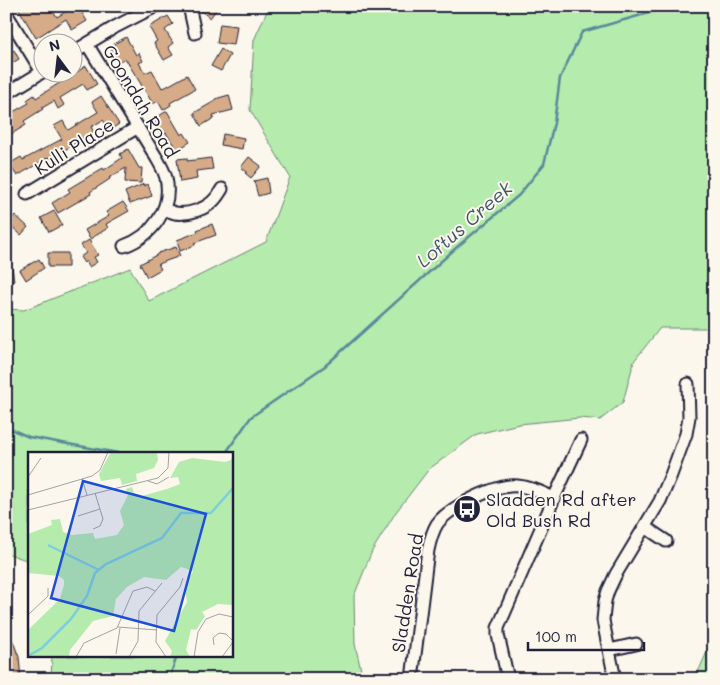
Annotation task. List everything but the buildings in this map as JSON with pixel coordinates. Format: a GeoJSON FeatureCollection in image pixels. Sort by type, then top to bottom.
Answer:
{"type":"FeatureCollection","features":[{"type":"Feature","properties":{"kind":"street"},"geometry":{"type":"LineString","coordinates":[[82,47],[115,27],[156,6]]}},
{"type":"Feature","properties":{"kind":"street"},"geometry":{"type":"LineString","coordinates":[[189,6],[195,33]]}},
{"type":"Feature","properties":{"kind":"street"},"geometry":{"type":"LineString","coordinates":[[6,13],[32,56]]}},
{"type":"Feature","properties":{"kind":"street","name":"Goondah Road"},"geometry":{"type":"LineString","coordinates":[[87,44],[163,168],[166,178],[167,188],[164,209],[158,220],[150,230],[134,242],[124,246]]}},
{"type":"Feature","properties":{"kind":"street"},"geometry":{"type":"LineString","coordinates":[[6,94],[32,78]]}},
{"type":"Feature","properties":{"kind":"street","name":"Kulli Place"},"geometry":{"type":"LineString","coordinates":[[27,194],[138,128]]}},
{"type":"Feature","properties":{"kind":"street"},"geometry":{"type":"LineString","coordinates":[[164,209],[181,214],[198,210],[215,200],[222,189]]}},
{"type":"Feature","properties":{"kind":"street"},"geometry":{"type":"LineString","coordinates":[[615,679],[604,620],[604,606],[608,591],[616,574],[660,501],[686,434],[689,417],[688,384]]}},
{"type":"Feature","properties":{"kind":"street"},"geometry":{"type":"LineString","coordinates":[[508,679],[498,628],[581,440]]}},
{"type":"Feature","properties":{"kind":"street","name":"Sladden Road"},"geometry":{"type":"LineString","coordinates":[[412,679],[428,550],[437,524],[446,514],[458,506],[499,488],[517,486],[531,488],[554,498]]}},
{"type":"Feature","properties":{"kind":"street"},"geometry":{"type":"LineString","coordinates":[[645,527],[666,541]]}},
{"type":"Feature","properties":{"kind":"street"},"geometry":{"type":"LineString","coordinates":[[609,650],[636,644]]}},
{"type":"Feature","properties":{"kind":"green space"},"geometry":{"type":"Polygon","coordinates":[[[264,6],[714,6],[714,328],[660,328],[634,361],[623,402],[600,420],[580,418],[519,424],[477,434],[429,469],[396,512],[372,551],[354,596],[355,644],[363,679],[51,679],[52,658],[232,658],[232,452],[28,452],[28,561],[6,553],[6,309],[24,310],[130,268],[149,301],[266,242],[290,177],[250,110],[254,40],[267,11],[264,6]]]}},
{"type":"Feature","properties":{"kind":"green space"},"geometry":{"type":"Polygon","coordinates":[[[714,636],[714,679],[695,679],[714,636]]]}},
{"type":"Feature","properties":{"kind":"waterway","name":"Loftus Creek"},"geometry":{"type":"LineString","coordinates":[[226,452],[251,417],[325,366],[457,247],[519,195],[544,164],[554,123],[560,78],[582,32],[673,6]]}},
{"type":"Feature","properties":{"kind":"waterway"},"geometry":{"type":"LineString","coordinates":[[6,427],[29,437],[113,452]]}},
{"type":"Feature","properties":{"kind":"waterway","name":"Loftus Creek"},"geometry":{"type":"LineString","coordinates":[[169,679],[176,658]]}},
{"type":"Feature","properties":{"kind":"place","name":"Sladden Rd after Old Bush Rd"},"geometry":{"type":"Point","coordinates":[467,509]}}]}
